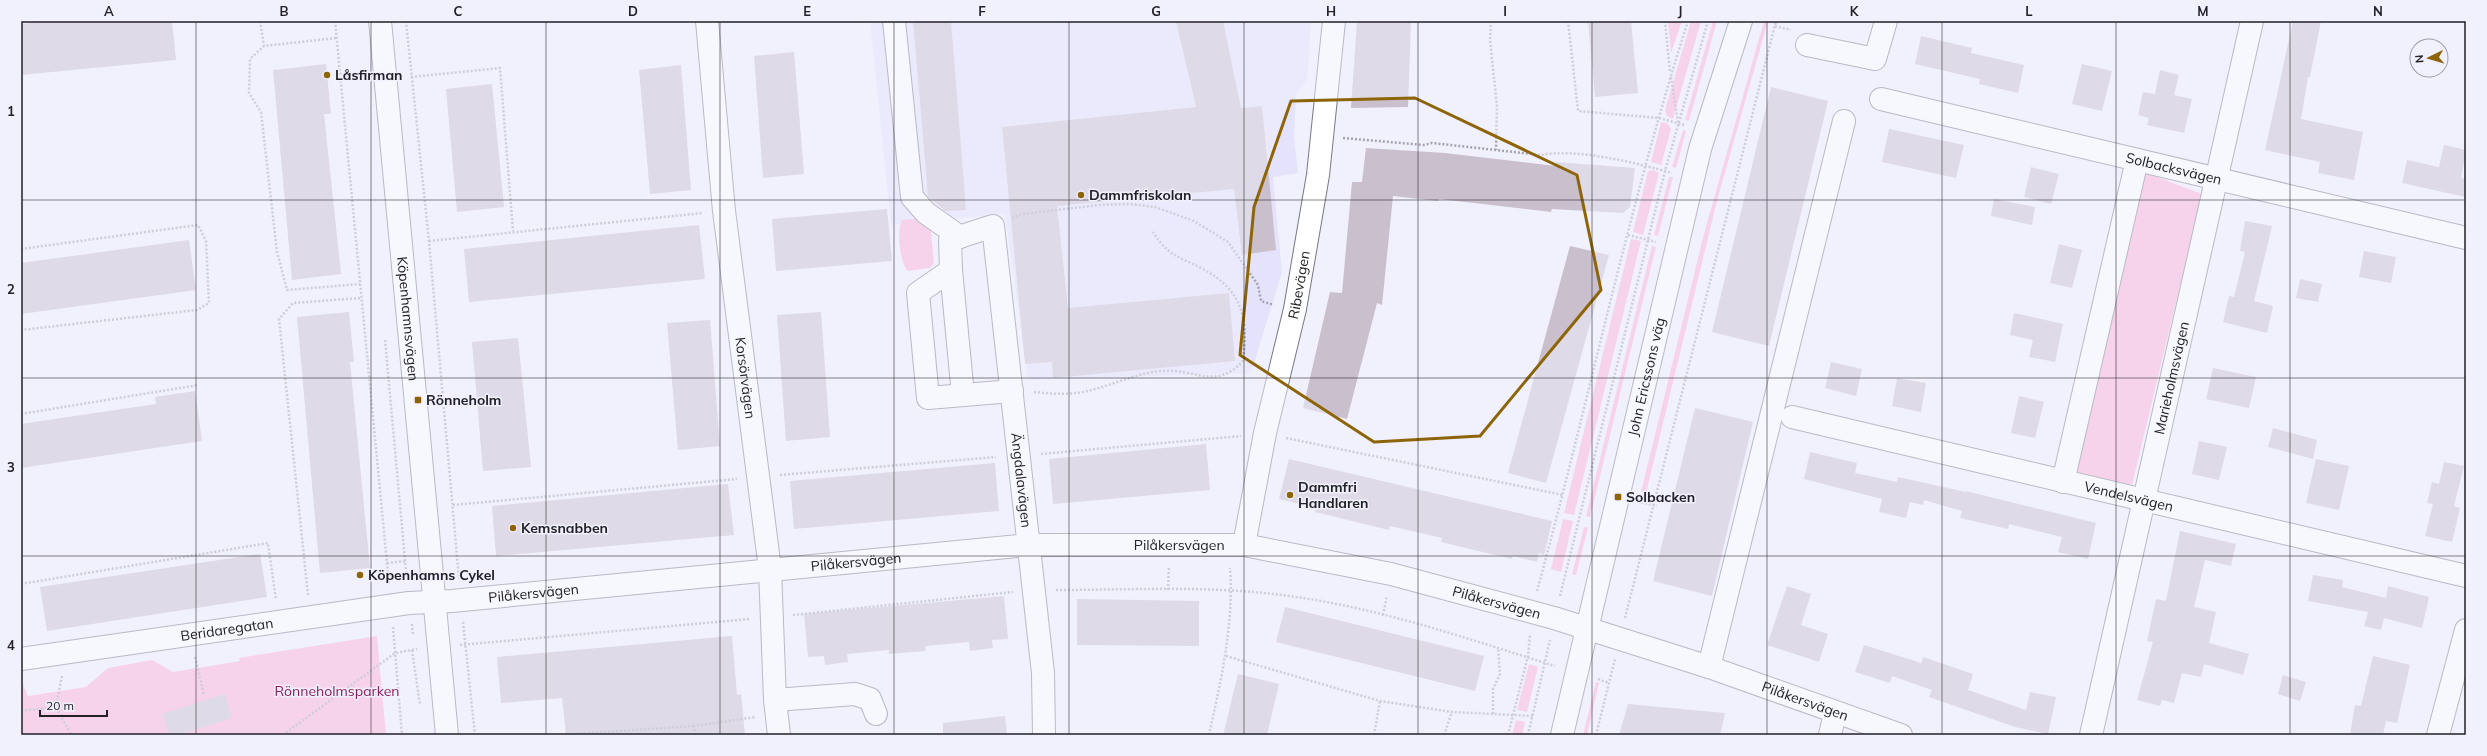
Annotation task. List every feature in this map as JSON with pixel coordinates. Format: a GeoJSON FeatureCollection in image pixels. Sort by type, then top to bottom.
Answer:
{"type":"FeatureCollection","features":[{"type":"Feature","properties":{"kind":"street","name":"Köpenhamnsvägen"},"geometry":{"type":"LineString","coordinates":[[380,21],[418,400],[433,601],[440,647],[447,735]]}},
{"type":"Feature","properties":{"kind":"street","name":"Korsörvägen"},"geometry":{"type":"LineString","coordinates":[[707,21],[724,211],[770,569],[777,716]]}},
{"type":"Feature","properties":{"kind":"street"},"geometry":{"type":"LineString","coordinates":[[894,21],[912,197],[926,213],[960,237]]}},
{"type":"Feature","properties":{"kind":"street","name":"Ribevägen"},"geometry":{"type":"LineString","coordinates":[[1236,545],[1265,434],[1295,309],[1323,136],[1334,21]]}},
{"type":"Feature","properties":{"kind":"street","name":"John Ericssons väg"},"geometry":{"type":"LineString","coordinates":[[1562,735],[1700,149],[1741,21]]}},
{"type":"Feature","properties":{"kind":"street"},"geometry":{"type":"LineString","coordinates":[[1807,45],[1876,59],[1886,21]]}},
{"type":"Feature","properties":{"kind":"street","name":"Marieholmsvägen"},"geometry":{"type":"LineString","coordinates":[[2091,735],[2218,179],[2252,21]]}},
{"type":"Feature","properties":{"kind":"street","name":"Solbacksvägen"},"geometry":{"type":"LineString","coordinates":[[1881,99],[2466,238]]}},
{"type":"Feature","properties":{"kind":"street"},"geometry":{"type":"LineString","coordinates":[[1709,667],[1844,121]]}},
{"type":"Feature","properties":{"kind":"street"},"geometry":{"type":"LineString","coordinates":[[2063,482],[2137,160]]}},
{"type":"Feature","properties":{"kind":"street"},"geometry":{"type":"LineString","coordinates":[[963,395],[951,270],[950,240],[993,226]]}},
{"type":"Feature","properties":{"kind":"street","name":"Ängdalavägen"},"geometry":{"type":"LineString","coordinates":[[993,226],[1035,590],[1043,672],[1044,735]]}},
{"type":"Feature","properties":{"kind":"street"},"geometry":{"type":"LineString","coordinates":[[951,270],[918,293],[928,398],[1012,391]]}},
{"type":"Feature","properties":{"kind":"street","name":"Vendelsvägen"},"geometry":{"type":"LineString","coordinates":[[1792,417],[2466,576]]}},
{"type":"Feature","properties":{"kind":"street","name":"Pilåkersvägen"},"geometry":{"type":"LineString","coordinates":[[433,601],[461,600],[1029,544],[1236,545],[1391,574],[1554,618],[1709,667],[1835,713],[1901,735]]}},
{"type":"Feature","properties":{"kind":"street","name":"Beridaregatan"},"geometry":{"type":"LineString","coordinates":[[21,659],[391,605],[433,601]]}},
{"type":"Feature","properties":{"kind":"street"},"geometry":{"type":"LineString","coordinates":[[2438,735],[2466,630]]}},
{"type":"Feature","properties":{"kind":"street"},"geometry":{"type":"LineString","coordinates":[[777,716],[855,694],[870,699],[876,714]]}},
{"type":"Feature","properties":{"kind":"street"},"geometry":{"type":"LineString","coordinates":[[1830,735],[1835,713]]}},
{"type":"Feature","properties":{"kind":"path"},"geometry":{"type":"LineString","coordinates":[[260,21],[264,46]]}},
{"type":"Feature","properties":{"kind":"path"},"geometry":{"type":"LineString","coordinates":[[335,21],[402,735]]}},
{"type":"Feature","properties":{"kind":"path"},"geometry":{"type":"LineString","coordinates":[[406,21],[429,241],[474,735]]}},
{"type":"Feature","properties":{"kind":"path"},"geometry":{"type":"LineString","coordinates":[[1491,21],[1490,40],[1497,107],[1496,150]]}},
{"type":"Feature","properties":{"kind":"path"},"geometry":{"type":"LineString","coordinates":[[1568,21],[1578,111],[1659,118],[1678,123]]}},
{"type":"Feature","properties":{"kind":"path"},"geometry":{"type":"LineString","coordinates":[[1665,21],[1670,75],[1678,123]]}},
{"type":"Feature","properties":{"kind":"path"},"geometry":{"type":"LineString","coordinates":[[1508,735],[1528,656],[1532,612],[1563,495],[1644,165],[1659,118],[1670,75],[1688,21]]}},
{"type":"Feature","properties":{"kind":"path"},"geometry":{"type":"LineString","coordinates":[[1528,735],[1554,618],[1665,171],[1708,21]]}},
{"type":"Feature","properties":{"kind":"path"},"geometry":{"type":"LineString","coordinates":[[1596,735],[1776,21]]}},
{"type":"Feature","properties":{"kind":"path"},"geometry":{"type":"LineString","coordinates":[[336,38],[264,46],[250,59],[250,93],[261,112],[277,252],[287,290],[360,284]]}},
{"type":"Feature","properties":{"kind":"path"},"geometry":{"type":"LineString","coordinates":[[411,77],[500,68],[513,231]]}},
{"type":"Feature","properties":{"kind":"path"},"geometry":{"type":"LineString","coordinates":[[1323,136],[1424,145],[1432,143],[1541,155],[1559,152],[1644,165],[1665,171]]}},
{"type":"Feature","properties":{"kind":"path"},"geometry":{"type":"LineString","coordinates":[[993,226],[1023,214],[1099,204],[1130,204],[1155,207],[1194,222],[1228,242],[1258,285],[1260,301],[1295,309]]}},
{"type":"Feature","properties":{"kind":"path"},"geometry":{"type":"LineString","coordinates":[[429,241],[513,231],[724,211]]}},
{"type":"Feature","properties":{"kind":"path"},"geometry":{"type":"LineString","coordinates":[[21,249],[198,225],[206,241],[209,303],[197,310],[21,330]]}},
{"type":"Feature","properties":{"kind":"path"},"geometry":{"type":"LineString","coordinates":[[1012,391],[1053,394],[1087,392],[1140,374],[1161,371],[1181,371],[1205,378],[1222,376],[1233,371],[1243,361],[1245,342],[1244,318],[1238,298],[1224,282],[1163,248],[1153,232]]}},
{"type":"Feature","properties":{"kind":"path"},"geometry":{"type":"LineString","coordinates":[[1628,235],[1648,240]]}},
{"type":"Feature","properties":{"kind":"path"},"geometry":{"type":"LineString","coordinates":[[311,617],[279,319],[293,303],[361,298]]}},
{"type":"Feature","properties":{"kind":"path"},"geometry":{"type":"LineString","coordinates":[[21,414],[198,385]]}},
{"type":"Feature","properties":{"kind":"path"},"geometry":{"type":"LineString","coordinates":[[438,401],[452,400]]}},
{"type":"Feature","properties":{"kind":"path"},"geometry":{"type":"LineString","coordinates":[[453,505],[758,477],[1265,434],[1563,495]]}},
{"type":"Feature","properties":{"kind":"path"},"geometry":{"type":"LineString","coordinates":[[1641,502],[1657,506]]}},
{"type":"Feature","properties":{"kind":"path"},"geometry":{"type":"LineString","coordinates":[[21,584],[268,543],[280,622]]}},
{"type":"Feature","properties":{"kind":"path"},"geometry":{"type":"LineString","coordinates":[[1209,735],[1226,656],[1236,545]]}},
{"type":"Feature","properties":{"kind":"path"},"geometry":{"type":"LineString","coordinates":[[283,735],[395,653],[440,647],[773,617],[1035,590],[1232,591],[1289,596],[1383,615],[1528,656],[1609,683]]}},
{"type":"Feature","properties":{"kind":"path"},"geometry":{"type":"LineString","coordinates":[[190,635],[204,695]]}},
{"type":"Feature","properties":{"kind":"path"},"geometry":{"type":"LineString","coordinates":[[1493,714],[1493,689],[1500,674],[1498,648]]}},
{"type":"Feature","properties":{"kind":"path"},"geometry":{"type":"LineString","coordinates":[[412,650],[420,705]]}},
{"type":"Feature","properties":{"kind":"path"},"geometry":{"type":"LineString","coordinates":[[62,654],[62,673],[56,707],[71,735]]}},
{"type":"Feature","properties":{"kind":"path"},"geometry":{"type":"LineString","coordinates":[[1226,656],[1380,701],[1452,712],[1533,716]]}},
{"type":"Feature","properties":{"kind":"path"},"geometry":{"type":"LineString","coordinates":[[1374,735],[1380,701]]}},
{"type":"Feature","properties":{"kind":"path"},"geometry":{"type":"LineString","coordinates":[[21,712],[56,707]]}},
{"type":"Feature","properties":{"kind":"path"},"geometry":{"type":"LineString","coordinates":[[1444,735],[1452,712]]}},
{"type":"Feature","properties":{"kind":"path"},"geometry":{"type":"LineString","coordinates":[[560,735],[694,726],[777,716]]}},
{"type":"Feature","properties":{"kind":"path"},"geometry":{"type":"LineString","coordinates":[[694,726],[695,735]]}},
{"type":"Feature","properties":{"kind":"highlighted area"},"geometry":{"type":"Polygon","coordinates":[[[1415,98],[1577,175],[1601,290],[1480,436],[1374,442],[1240,355],[1254,207],[1291,101],[1415,98]]]}},
{"type":"Feature","properties":{"kind":"shaded area","name":"Dammfriskolan"},"geometry":{"type":"Polygon","coordinates":[[[870,21],[1311,21],[1307,81],[1296,94],[1294,136],[1298,173],[1273,177],[1282,272],[1251,373],[1028,380],[1005,214],[891,225],[870,21]]]}},
{"type":"Feature","properties":{"kind":"green space"},"geometry":{"type":"Polygon","coordinates":[[[1668,21],[1682,21],[1671,53],[1668,21]]]}},
{"type":"Feature","properties":{"kind":"green space"},"geometry":{"type":"Polygon","coordinates":[[[1691,21],[1701,21],[1673,119],[1667,116],[1665,110],[1691,21]]]}},
{"type":"Feature","properties":{"kind":"green space"},"geometry":{"type":"Polygon","coordinates":[[[1713,21],[1717,21],[1689,121],[1685,120],[1713,21]]]}},
{"type":"Feature","properties":{"kind":"green space"},"geometry":{"type":"Polygon","coordinates":[[[1764,21],[1768,21],[1718,197],[1646,493],[1641,492],[1704,234],[1764,21]]]}},
{"type":"Feature","properties":{"kind":"green space"},"geometry":{"type":"Polygon","coordinates":[[[1661,122],[1667,123],[1671,129],[1661,165],[1651,162],[1661,122]]]}},
{"type":"Feature","properties":{"kind":"green space"},"geometry":{"type":"Polygon","coordinates":[[[1683,130],[1686,131],[1676,168],[1672,167],[1683,130]]]}},
{"type":"Feature","properties":{"kind":"green space"},"geometry":{"type":"Polygon","coordinates":[[[1653,170],[1659,173],[1643,235],[1633,232],[1648,171],[1653,170]]]}},
{"type":"Feature","properties":{"kind":"green space"},"geometry":{"type":"Polygon","coordinates":[[[2144,172],[2202,194],[2132,485],[2076,474],[2144,172]]]}},
{"type":"Feature","properties":{"kind":"green space"},"geometry":{"type":"Polygon","coordinates":[[[1669,177],[1673,177],[1658,236],[1654,235],[1669,177]]]}},
{"type":"Feature","properties":{"kind":"green space"},"geometry":{"type":"Polygon","coordinates":[[[925,218],[930,222],[934,263],[930,268],[908,271],[905,267],[901,254],[899,239],[900,225],[902,220],[925,218]]]}},
{"type":"Feature","properties":{"kind":"green space"},"geometry":{"type":"Polygon","coordinates":[[[1631,239],[1641,241],[1574,515],[1564,513],[1631,239]]]}},
{"type":"Feature","properties":{"kind":"green space"},"geometry":{"type":"Polygon","coordinates":[[[1652,246],[1656,247],[1590,517],[1586,516],[1652,246]]]}},
{"type":"Feature","properties":{"kind":"green space"},"geometry":{"type":"Polygon","coordinates":[[[1563,519],[1573,521],[1561,572],[1551,569],[1563,519]]]}},
{"type":"Feature","properties":{"kind":"green space"},"geometry":{"type":"Polygon","coordinates":[[[1584,527],[1588,528],[1576,575],[1572,574],[1584,527]]]}},
{"type":"Feature","properties":{"kind":"green space","name":"Rönneholmsparken"},"geometry":{"type":"Polygon","coordinates":[[[377,636],[386,735],[21,735],[21,680],[28,696],[86,687],[108,668],[152,660],[173,672],[240,661],[239,658],[377,636]]]}},
{"type":"Feature","properties":{"kind":"green space"},"geometry":{"type":"Polygon","coordinates":[[[1529,664],[1538,667],[1527,712],[1517,710],[1529,664]]]}},
{"type":"Feature","properties":{"kind":"green space"},"geometry":{"type":"Polygon","coordinates":[[[1596,682],[1599,683],[1587,735],[1583,735],[1596,682]]]}},
{"type":"Feature","properties":{"kind":"green space"},"geometry":{"type":"Polygon","coordinates":[[[1516,720],[1525,722],[1522,735],[1512,735],[1516,720]]]}},
{"type":"Feature","properties":{"kind":"building"},"geometry":{"type":"Polygon","coordinates":[[[50,21],[172,21],[176,60],[21,75],[21,24],[50,21]]]}},
{"type":"Feature","properties":{"kind":"building"},"geometry":{"type":"Polygon","coordinates":[[[913,21],[951,21],[966,210],[945,211],[928,196],[913,21]]]}},
{"type":"Feature","properties":{"kind":"building"},"geometry":{"type":"Polygon","coordinates":[[[1176,21],[1223,21],[1241,108],[1262,106],[1276,250],[1242,255],[1234,189],[1057,206],[1068,308],[1229,293],[1235,361],[1053,378],[1052,362],[1025,364],[1002,127],[1196,107],[1176,21]]]}},
{"type":"Feature","properties":{"kind":"building"},"geometry":{"type":"Polygon","coordinates":[[[1357,21],[1411,21],[1408,107],[1351,108],[1357,21]]]}},
{"type":"Feature","properties":{"kind":"building"},"geometry":{"type":"Polygon","coordinates":[[[1588,21],[1631,21],[1638,93],[1595,97],[1588,21]]]}},
{"type":"Feature","properties":{"kind":"building"},"geometry":{"type":"Polygon","coordinates":[[[2293,21],[2321,21],[2310,77],[2308,77],[2301,119],[2363,132],[2354,180],[2318,173],[2320,162],[2265,150],[2293,21]]]}},
{"type":"Feature","properties":{"kind":"building"},"geometry":{"type":"Polygon","coordinates":[[[1921,36],[1972,48],[1971,53],[2024,65],[2018,93],[1979,84],[1980,79],[1915,64],[1921,36]]]}},
{"type":"Feature","properties":{"kind":"building"},"geometry":{"type":"Polygon","coordinates":[[[794,52],[804,174],[763,178],[754,56],[794,52]]]}},
{"type":"Feature","properties":{"kind":"building"},"geometry":{"type":"Polygon","coordinates":[[[326,64],[331,114],[324,114],[341,274],[292,280],[273,70],[326,64]]]}},
{"type":"Feature","properties":{"kind":"building"},"geometry":{"type":"Polygon","coordinates":[[[2082,64],[2112,71],[2102,111],[2072,104],[2082,64]]]}},
{"type":"Feature","properties":{"kind":"building"},"geometry":{"type":"Polygon","coordinates":[[[681,65],[691,190],[650,194],[639,70],[681,65]]]}},
{"type":"Feature","properties":{"kind":"building"},"geometry":{"type":"Polygon","coordinates":[[[2160,70],[2179,75],[2174,95],[2192,99],[2184,133],[2147,125],[2149,118],[2138,115],[2143,92],[2155,94],[2160,70]]]}},
{"type":"Feature","properties":{"kind":"building"},"geometry":{"type":"Polygon","coordinates":[[[492,84],[504,207],[457,212],[446,89],[492,84]]]}},
{"type":"Feature","properties":{"kind":"building"},"geometry":{"type":"Polygon","coordinates":[[[1771,87],[1828,101],[1769,346],[1712,332],[1771,87]]]}},
{"type":"Feature","properties":{"kind":"building"},"geometry":{"type":"Polygon","coordinates":[[[1889,129],[1964,145],[1956,178],[1882,162],[1889,129]]]}},
{"type":"Feature","properties":{"kind":"building"},"geometry":{"type":"Polygon","coordinates":[[[2444,145],[2466,150],[2461,178],[2466,179],[2466,197],[2402,183],[2407,160],[2439,167],[2444,145]]]}},
{"type":"Feature","properties":{"kind":"building"},"geometry":{"type":"Polygon","coordinates":[[[1366,148],[1445,153],[1556,166],[1556,162],[1635,168],[1630,207],[1623,213],[1552,209],[1551,212],[1439,199],[1438,201],[1393,196],[1382,305],[1377,303],[1347,419],[1303,408],[1330,292],[1342,293],[1352,182],[1362,182],[1366,148]]]}},
{"type":"Feature","properties":{"kind":"building"},"geometry":{"type":"Polygon","coordinates":[[[2031,167],[2059,174],[2051,204],[2024,197],[2031,167]]]}},
{"type":"Feature","properties":{"kind":"building"},"geometry":{"type":"Polygon","coordinates":[[[1994,199],[2035,207],[2032,225],[1991,216],[1994,199]]]}},
{"type":"Feature","properties":{"kind":"building"},"geometry":{"type":"Polygon","coordinates":[[[887,209],[892,261],[776,271],[772,219],[887,209]]]}},
{"type":"Feature","properties":{"kind":"building"},"geometry":{"type":"Polygon","coordinates":[[[2245,221],[2272,226],[2254,301],[2273,306],[2267,333],[2223,322],[2229,296],[2234,297],[2245,252],[2240,251],[2245,221]]]}},
{"type":"Feature","properties":{"kind":"building"},"geometry":{"type":"Polygon","coordinates":[[[699,225],[705,279],[469,302],[464,249],[699,225]]]}},
{"type":"Feature","properties":{"kind":"building"},"geometry":{"type":"Polygon","coordinates":[[[189,240],[196,290],[21,314],[21,263],[189,240]]]}},
{"type":"Feature","properties":{"kind":"building"},"geometry":{"type":"Polygon","coordinates":[[[2059,244],[2082,250],[2072,288],[2050,283],[2059,244]]]}},
{"type":"Feature","properties":{"kind":"building"},"geometry":{"type":"Polygon","coordinates":[[[1570,246],[1609,255],[1546,483],[1508,473],[1570,246]]]}},
{"type":"Feature","properties":{"kind":"building"},"geometry":{"type":"Polygon","coordinates":[[[2364,251],[2396,257],[2391,283],[2359,277],[2364,251]]]}},
{"type":"Feature","properties":{"kind":"building"},"geometry":{"type":"Polygon","coordinates":[[[2300,279],[2322,284],[2318,302],[2296,298],[2300,279]]]}},
{"type":"Feature","properties":{"kind":"building"},"geometry":{"type":"Polygon","coordinates":[[[349,312],[354,362],[350,362],[370,568],[320,573],[297,317],[349,312]]]}},
{"type":"Feature","properties":{"kind":"building"},"geometry":{"type":"Polygon","coordinates":[[[821,312],[830,437],[786,441],[777,315],[821,312]]]}},
{"type":"Feature","properties":{"kind":"building"},"geometry":{"type":"Polygon","coordinates":[[[2014,313],[2063,324],[2055,362],[2029,357],[2033,340],[2010,335],[2014,313]]]}},
{"type":"Feature","properties":{"kind":"building"},"geometry":{"type":"Polygon","coordinates":[[[710,320],[720,446],[678,450],[667,323],[710,320]]]}},
{"type":"Feature","properties":{"kind":"building"},"geometry":{"type":"Polygon","coordinates":[[[518,338],[531,467],[483,471],[472,342],[518,338]]]}},
{"type":"Feature","properties":{"kind":"building"},"geometry":{"type":"Polygon","coordinates":[[[1831,362],[1862,369],[1856,396],[1825,388],[1831,362]]]}},
{"type":"Feature","properties":{"kind":"building"},"geometry":{"type":"Polygon","coordinates":[[[2213,368],[2256,377],[2249,408],[2206,399],[2213,368]]]}},
{"type":"Feature","properties":{"kind":"building"},"geometry":{"type":"Polygon","coordinates":[[[1897,378],[1926,383],[1921,412],[1892,406],[1897,378]]]}},
{"type":"Feature","properties":{"kind":"building"},"geometry":{"type":"Polygon","coordinates":[[[195,391],[202,441],[21,468],[21,424],[156,404],[155,397],[195,391]]]}},
{"type":"Feature","properties":{"kind":"building"},"geometry":{"type":"Polygon","coordinates":[[[2019,396],[2044,402],[2035,438],[2011,433],[2019,396]]]}},
{"type":"Feature","properties":{"kind":"building"},"geometry":{"type":"Polygon","coordinates":[[[1695,408],[1753,422],[1712,596],[1653,581],[1695,408]]]}},
{"type":"Feature","properties":{"kind":"building"},"geometry":{"type":"Polygon","coordinates":[[[2273,428],[2317,440],[2313,459],[2268,447],[2273,428]]]}},
{"type":"Feature","properties":{"kind":"building"},"geometry":{"type":"Polygon","coordinates":[[[2199,441],[2227,447],[2219,480],[2192,474],[2199,441]]]}},
{"type":"Feature","properties":{"kind":"building"},"geometry":{"type":"Polygon","coordinates":[[[1206,444],[1210,490],[1053,504],[1049,459],[1206,444]]]}},
{"type":"Feature","properties":{"kind":"building"},"geometry":{"type":"Polygon","coordinates":[[[1810,452],[1857,463],[1855,473],[1897,482],[1898,477],[1966,491],[2096,523],[2088,559],[2058,552],[2062,537],[2009,524],[2008,529],[1960,518],[1962,511],[1924,500],[1923,505],[1910,502],[1906,518],[1879,512],[1882,499],[1804,479],[1810,452]]]}},
{"type":"Feature","properties":{"kind":"building"},"geometry":{"type":"Polygon","coordinates":[[[1289,459],[1552,521],[1544,555],[1539,553],[1537,562],[1513,556],[1512,559],[1441,542],[1442,538],[1390,526],[1389,530],[1315,512],[1316,508],[1279,499],[1289,459]]]}},
{"type":"Feature","properties":{"kind":"building"},"geometry":{"type":"Polygon","coordinates":[[[2316,459],[2349,466],[2339,510],[2306,503],[2316,459]]]}},
{"type":"Feature","properties":{"kind":"building"},"geometry":{"type":"Polygon","coordinates":[[[2444,462],[2464,466],[2454,506],[2460,508],[2452,542],[2425,536],[2433,504],[2427,503],[2432,482],[2439,484],[2444,462]]]}},
{"type":"Feature","properties":{"kind":"building"},"geometry":{"type":"Polygon","coordinates":[[[995,463],[999,511],[794,529],[790,481],[995,463]]]}},
{"type":"Feature","properties":{"kind":"building"},"geometry":{"type":"Polygon","coordinates":[[[728,484],[734,535],[496,556],[492,506],[728,484]]]}},
{"type":"Feature","properties":{"kind":"building"},"geometry":{"type":"Polygon","coordinates":[[[2180,531],[2236,544],[2231,566],[2205,560],[2194,607],[2216,612],[2209,643],[2249,654],[2243,675],[2204,664],[2201,677],[2182,673],[2174,703],[2162,700],[2160,706],[2137,700],[2153,642],[2147,641],[2156,599],[2166,601],[2180,531]]]}},
{"type":"Feature","properties":{"kind":"building"},"geometry":{"type":"Polygon","coordinates":[[[260,554],[267,597],[47,631],[40,587],[260,554]]]}},
{"type":"Feature","properties":{"kind":"building"},"geometry":{"type":"Polygon","coordinates":[[[2313,575],[2343,580],[2342,587],[2386,598],[2388,586],[2429,597],[2422,628],[2384,618],[2381,630],[2364,626],[2368,612],[2308,601],[2313,575]]]}},
{"type":"Feature","properties":{"kind":"building"},"geometry":{"type":"Polygon","coordinates":[[[1787,586],[1811,594],[1801,625],[1828,634],[1819,662],[1767,645],[1787,586]]]}},
{"type":"Feature","properties":{"kind":"building"},"geometry":{"type":"Polygon","coordinates":[[[1004,596],[1008,639],[992,640],[993,648],[970,651],[969,642],[925,646],[926,651],[889,654],[889,650],[847,654],[848,662],[825,665],[824,656],[808,657],[804,614],[1004,596]]]}},
{"type":"Feature","properties":{"kind":"building"},"geometry":{"type":"Polygon","coordinates":[[[1077,599],[1199,601],[1199,646],[1077,645],[1077,599]]]}},
{"type":"Feature","properties":{"kind":"building"},"geometry":{"type":"Polygon","coordinates":[[[1285,607],[1484,656],[1475,691],[1276,642],[1285,607]]]}},
{"type":"Feature","properties":{"kind":"building"},"geometry":{"type":"Polygon","coordinates":[[[732,636],[737,695],[741,694],[745,735],[566,735],[562,698],[501,703],[497,657],[732,636]]]}},
{"type":"Feature","properties":{"kind":"building"},"geometry":{"type":"Polygon","coordinates":[[[1864,645],[1921,663],[1923,657],[1973,674],[1968,690],[2026,710],[2030,692],[2056,697],[2048,734],[2015,727],[1929,697],[1932,690],[1892,676],[1890,683],[1855,672],[1864,645]]]}},
{"type":"Feature","properties":{"kind":"building"},"geometry":{"type":"Polygon","coordinates":[[[2373,656],[2410,665],[2397,723],[2386,721],[2383,735],[2350,735],[2355,705],[2361,706],[2373,656]]]}},
{"type":"Feature","properties":{"kind":"building"},"geometry":{"type":"Polygon","coordinates":[[[1238,674],[1279,684],[1267,735],[1223,735],[1238,674]]]}},
{"type":"Feature","properties":{"kind":"building"},"geometry":{"type":"Polygon","coordinates":[[[2283,675],[2306,682],[2300,701],[2278,694],[2283,675]]]}},
{"type":"Feature","properties":{"kind":"building"},"geometry":{"type":"Polygon","coordinates":[[[225,694],[232,718],[180,735],[169,735],[162,714],[225,694]]]}},
{"type":"Feature","properties":{"kind":"building"},"geometry":{"type":"Polygon","coordinates":[[[1628,704],[1725,713],[1720,735],[1619,735],[1628,704]]]}},
{"type":"Feature","properties":{"kind":"building"},"geometry":{"type":"Polygon","coordinates":[[[1005,716],[1007,735],[943,735],[943,723],[1005,716]]]}},
{"type":"Feature","properties":{"kind":"place","name":"Låsfirman"},"geometry":{"type":"Point","coordinates":[327,75]}},
{"type":"Feature","properties":{"kind":"place","name":"Dammfriskolan"},"geometry":{"type":"Point","coordinates":[1081,195]}},
{"type":"Feature","properties":{"kind":"place","name":"Rönneholm"},"geometry":{"type":"Point","coordinates":[418,400]}},
{"type":"Feature","properties":{"kind":"place","name":"Dammfri Handlaren"},"geometry":{"type":"Point","coordinates":[1290,495]}},
{"type":"Feature","properties":{"kind":"place","name":"Solbacken"},"geometry":{"type":"Point","coordinates":[1618,497]}},
{"type":"Feature","properties":{"kind":"place","name":"Kemsnabben"},"geometry":{"type":"Point","coordinates":[513,528]}},
{"type":"Feature","properties":{"kind":"place","name":"Köpenhamns Cykel"},"geometry":{"type":"Point","coordinates":[360,575]}}]}
